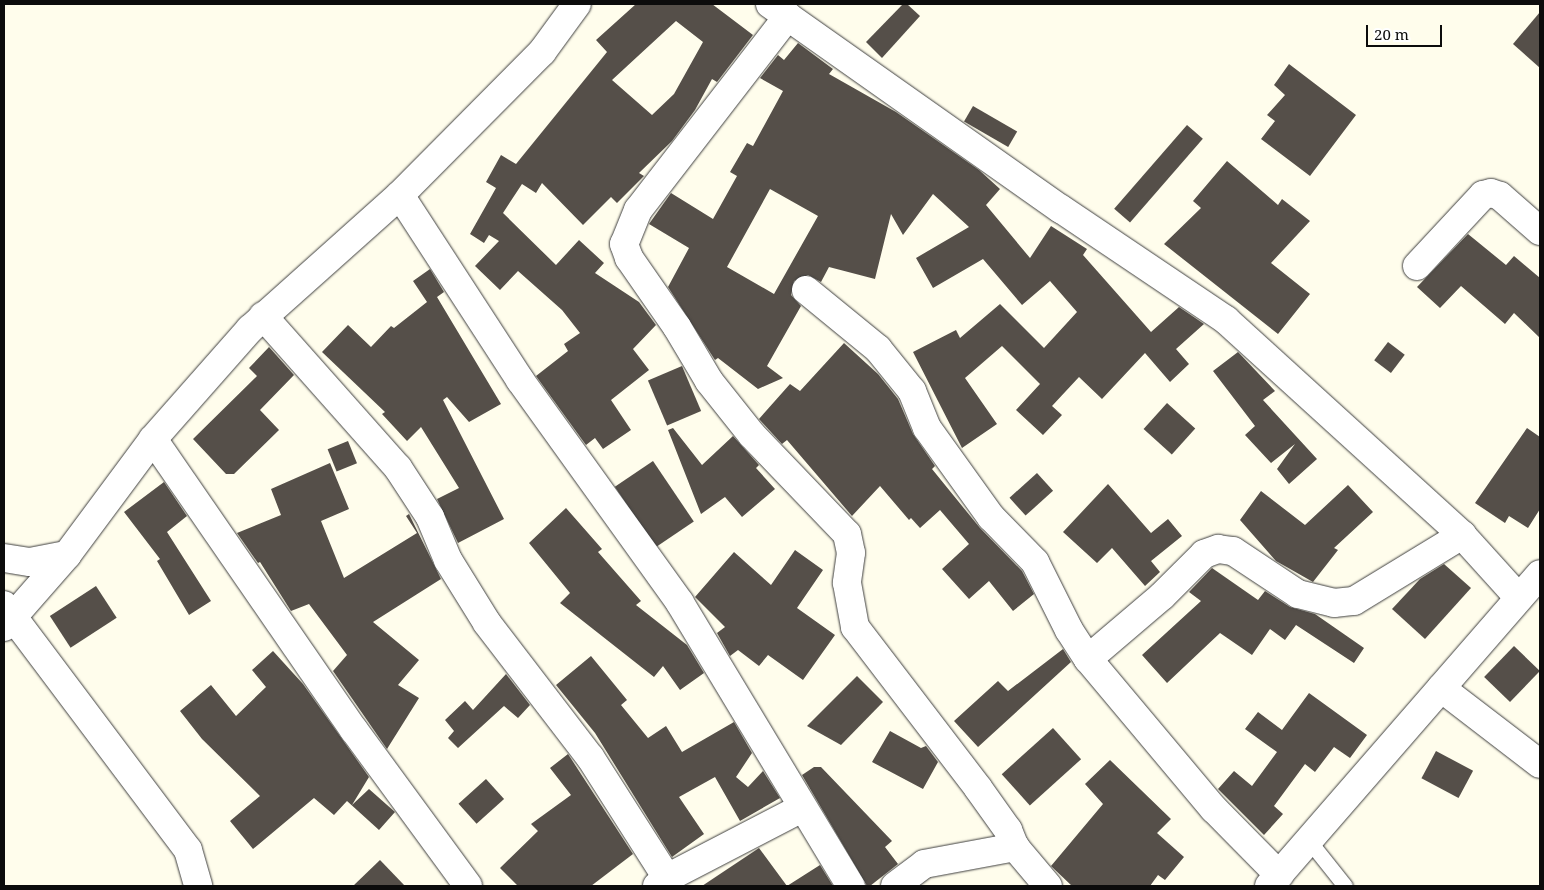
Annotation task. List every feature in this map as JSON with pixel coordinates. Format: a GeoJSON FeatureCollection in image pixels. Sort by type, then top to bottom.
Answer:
{"type":"FeatureCollection","features":[{"type":"Feature","properties":{"kind":"street"},"geometry":{"type":"LineString","coordinates":[[198,886],[188,850],[7,615],[67,555],[153,440],[263,316],[400,195],[542,52],[577,4]]}},
{"type":"Feature","properties":{"kind":"street"},"geometry":{"type":"LineString","coordinates":[[1048,886],[1015,847],[1008,830],[978,788],[855,628],[847,584],[851,553],[847,534],[752,435],[709,381],[678,327],[629,258],[624,244],[638,210],[779,10],[1099,236],[1226,320],[1462,535],[1518,598]]}},
{"type":"Feature","properties":{"kind":"street"},"geometry":{"type":"LineString","coordinates":[[1417,266],[1483,195],[1491,193],[1500,196],[1540,231]]}},
{"type":"Feature","properties":{"kind":"street"},"geometry":{"type":"LineString","coordinates":[[400,195],[520,380],[680,603],[802,808],[851,886]]}},
{"type":"Feature","properties":{"kind":"street"},"geometry":{"type":"LineString","coordinates":[[806,290],[878,349],[912,391],[927,428],[991,517],[1035,562],[1070,630],[1088,658],[1274,880],[1310,842],[1540,574]]}},
{"type":"Feature","properties":{"kind":"street"},"geometry":{"type":"LineString","coordinates":[[263,316],[398,468],[430,517],[448,560],[487,623],[590,757],[662,882],[802,808]]}},
{"type":"Feature","properties":{"kind":"street"},"geometry":{"type":"LineString","coordinates":[[153,440],[340,709],[468,886]]}},
{"type":"Feature","properties":{"kind":"street"},"geometry":{"type":"LineString","coordinates":[[1088,658],[1204,554],[1218,549],[1233,551],[1298,594],[1334,603],[1354,601],[1462,535]]}},
{"type":"Feature","properties":{"kind":"street"},"geometry":{"type":"LineString","coordinates":[[4,558],[30,562],[67,555]]}},
{"type":"Feature","properties":{"kind":"street"},"geometry":{"type":"LineString","coordinates":[[1441,688],[1540,764]]}},
{"type":"Feature","properties":{"kind":"street"},"geometry":{"type":"LineString","coordinates":[[895,886],[924,864],[1015,847]]}},
{"type":"Feature","properties":{"kind":"lane"},"geometry":{"type":"LineString","coordinates":[[1310,842],[1345,886]]}},
{"type":"Feature","properties":{"kind":"building"},"geometry":{"type":"Polygon","coordinates":[[[636,4],[712,4],[753,35],[717,82],[712,79],[695,110],[672,141],[639,173],[644,176],[617,203],[611,197],[583,225],[542,183],[536,193],[522,184],[503,213],[556,265],[579,240],[604,263],[595,273],[639,302],[656,325],[633,349],[649,370],[611,400],[631,430],[603,449],[595,438],[586,445],[536,376],[568,351],[564,344],[580,333],[562,310],[518,271],[500,290],[475,266],[499,241],[489,235],[484,243],[470,234],[496,188],[486,182],[501,155],[516,164],[607,52],[596,40],[636,4]],[[676,21],[612,80],[652,115],[674,94],[703,42],[676,21]]]}},
{"type":"Feature","properties":{"kind":"building"},"geometry":{"type":"Polygon","coordinates":[[[903,4],[907,4],[920,16],[882,58],[866,42],[903,4]]]}},
{"type":"Feature","properties":{"kind":"building"},"geometry":{"type":"Polygon","coordinates":[[[1540,12],[1540,68],[1513,44],[1540,12]]]}},
{"type":"Feature","properties":{"kind":"building"},"geometry":{"type":"Polygon","coordinates":[[[798,43],[833,69],[829,74],[896,112],[979,170],[1000,189],[986,205],[1030,258],[1051,226],[1087,249],[1083,255],[1151,332],[1179,307],[1204,324],[1176,349],[1189,364],[1170,382],[1145,353],[1102,399],[1079,377],[1052,406],[1062,415],[1043,435],[1016,410],[1040,384],[1002,346],[965,378],[997,424],[962,448],[913,352],[956,330],[960,338],[1000,304],[1044,348],[1077,312],[1050,281],[1022,305],[983,259],[933,288],[916,258],[969,227],[933,194],[903,235],[891,214],[875,279],[829,267],[821,282],[808,275],[794,281],[791,295],[801,306],[767,366],[783,378],[758,389],[718,358],[715,360],[668,287],[689,248],[649,224],[671,193],[713,219],[737,176],[730,172],[747,143],[753,146],[783,91],[760,78],[778,55],[784,60],[798,43]],[[770,189],[727,267],[774,294],[818,216],[770,189]]]}},
{"type":"Feature","properties":{"kind":"building"},"geometry":{"type":"Polygon","coordinates":[[[1289,64],[1356,115],[1310,176],[1261,139],[1275,121],[1267,115],[1285,95],[1274,85],[1289,64]]]}},
{"type":"Feature","properties":{"kind":"building"},"geometry":{"type":"Polygon","coordinates":[[[973,106],[1017,132],[1008,147],[964,122],[973,106]]]}},
{"type":"Feature","properties":{"kind":"building"},"geometry":{"type":"Polygon","coordinates":[[[1187,125],[1203,139],[1130,223],[1114,209],[1187,125]]]}},
{"type":"Feature","properties":{"kind":"building"},"geometry":{"type":"Polygon","coordinates":[[[1227,161],[1278,205],[1282,199],[1310,221],[1271,263],[1310,294],[1278,334],[1164,244],[1201,208],[1193,201],[1227,161]]]}},
{"type":"Feature","properties":{"kind":"building"},"geometry":{"type":"Polygon","coordinates":[[[1468,234],[1506,265],[1514,256],[1540,278],[1540,338],[1514,313],[1505,324],[1461,286],[1440,308],[1417,287],[1468,234]]]}},
{"type":"Feature","properties":{"kind":"building"},"geometry":{"type":"Polygon","coordinates":[[[430,269],[444,292],[437,297],[501,404],[469,422],[447,397],[443,400],[504,519],[458,543],[437,499],[459,488],[421,427],[407,441],[382,414],[385,412],[322,352],[348,325],[371,347],[391,326],[394,328],[427,302],[413,281],[430,269]]]}},
{"type":"Feature","properties":{"kind":"building"},"geometry":{"type":"Polygon","coordinates":[[[1388,342],[1405,355],[1391,373],[1374,360],[1388,342]]]}},
{"type":"Feature","properties":{"kind":"building"},"geometry":{"type":"Polygon","coordinates":[[[844,343],[878,374],[898,399],[913,434],[935,466],[932,469],[980,528],[1022,571],[1034,594],[1013,611],[989,581],[969,599],[942,569],[969,544],[940,510],[920,528],[911,518],[909,520],[880,486],[852,516],[787,440],[782,444],[759,419],[790,384],[800,391],[844,343]]]}},
{"type":"Feature","properties":{"kind":"building"},"geometry":{"type":"Polygon","coordinates":[[[269,347],[294,375],[260,410],[279,430],[234,474],[226,474],[193,439],[257,376],[249,368],[269,347]]]}},
{"type":"Feature","properties":{"kind":"building"},"geometry":{"type":"Polygon","coordinates":[[[1238,352],[1275,391],[1263,400],[1317,459],[1289,484],[1277,469],[1295,444],[1271,463],[1245,435],[1255,426],[1213,371],[1238,352]]]}},
{"type":"Feature","properties":{"kind":"building"},"geometry":{"type":"Polygon","coordinates":[[[682,366],[701,411],[667,426],[648,380],[682,366]]]}},
{"type":"Feature","properties":{"kind":"building"},"geometry":{"type":"Polygon","coordinates":[[[1167,403],[1195,428],[1172,454],[1144,429],[1167,403]]]}},
{"type":"Feature","properties":{"kind":"building"},"geometry":{"type":"Polygon","coordinates":[[[673,428],[702,465],[733,436],[759,465],[756,468],[775,489],[742,517],[725,497],[701,514],[668,430],[673,428]]]}},
{"type":"Feature","properties":{"kind":"building"},"geometry":{"type":"Polygon","coordinates":[[[1527,428],[1540,437],[1540,509],[1528,528],[1509,516],[1505,523],[1475,503],[1527,428]]]}},
{"type":"Feature","properties":{"kind":"building"},"geometry":{"type":"Polygon","coordinates":[[[348,441],[357,463],[337,471],[328,449],[348,441]]]}},
{"type":"Feature","properties":{"kind":"building"},"geometry":{"type":"Polygon","coordinates":[[[653,461],[694,522],[656,547],[615,487],[653,461]]]}},
{"type":"Feature","properties":{"kind":"building"},"geometry":{"type":"Polygon","coordinates":[[[330,463],[349,509],[321,521],[344,578],[417,533],[406,516],[409,514],[441,579],[373,622],[419,660],[398,685],[419,698],[387,749],[333,671],[347,655],[309,604],[291,611],[260,562],[258,563],[237,533],[281,515],[271,489],[330,463]]]}},
{"type":"Feature","properties":{"kind":"building"},"geometry":{"type":"Polygon","coordinates":[[[1037,473],[1053,491],[1026,516],[1010,498],[1037,473]]]}},
{"type":"Feature","properties":{"kind":"building"},"geometry":{"type":"Polygon","coordinates":[[[164,482],[187,516],[167,532],[211,601],[189,615],[157,561],[160,559],[124,512],[164,482]]]}},
{"type":"Feature","properties":{"kind":"building"},"geometry":{"type":"Polygon","coordinates":[[[1108,484],[1151,533],[1168,519],[1182,536],[1151,561],[1160,572],[1145,586],[1112,548],[1097,563],[1063,532],[1108,484]]]}},
{"type":"Feature","properties":{"kind":"building"},"geometry":{"type":"Polygon","coordinates":[[[1348,485],[1373,512],[1334,548],[1338,550],[1313,582],[1276,561],[1240,520],[1261,491],[1305,525],[1348,485]]]}},
{"type":"Feature","properties":{"kind":"building"},"geometry":{"type":"Polygon","coordinates":[[[566,508],[602,549],[598,552],[641,601],[636,605],[687,645],[704,673],[680,690],[663,666],[654,677],[560,603],[570,593],[529,543],[566,508]]]}},
{"type":"Feature","properties":{"kind":"building"},"geometry":{"type":"Polygon","coordinates":[[[795,550],[823,570],[797,608],[835,635],[803,680],[768,655],[759,666],[738,650],[730,656],[717,633],[725,627],[695,597],[734,552],[771,585],[795,550]]]}},
{"type":"Feature","properties":{"kind":"building"},"geometry":{"type":"Polygon","coordinates":[[[1444,564],[1471,588],[1425,639],[1392,609],[1420,579],[1444,564]]]}},
{"type":"Feature","properties":{"kind":"building"},"geometry":{"type":"Polygon","coordinates":[[[1212,568],[1258,600],[1265,591],[1290,607],[1315,614],[1364,648],[1354,663],[1296,625],[1285,640],[1270,629],[1252,655],[1220,633],[1167,683],[1142,655],[1201,601],[1189,592],[1212,568]]]}},
{"type":"Feature","properties":{"kind":"building"},"geometry":{"type":"Polygon","coordinates":[[[96,586],[117,618],[71,648],[50,616],[96,586]]]}},
{"type":"Feature","properties":{"kind":"building"},"geometry":{"type":"Polygon","coordinates":[[[1514,646],[1540,671],[1510,702],[1484,677],[1514,646]]]}},
{"type":"Feature","properties":{"kind":"building"},"geometry":{"type":"Polygon","coordinates":[[[1063,649],[1071,662],[978,747],[954,721],[998,681],[1008,691],[1063,649]]]}},
{"type":"Feature","properties":{"kind":"building"},"geometry":{"type":"Polygon","coordinates":[[[273,651],[303,684],[369,777],[352,805],[369,789],[395,812],[379,830],[347,801],[334,815],[314,798],[253,849],[230,821],[260,796],[202,739],[180,711],[211,685],[236,716],[266,687],[252,670],[273,651]]]}},
{"type":"Feature","properties":{"kind":"building"},"geometry":{"type":"Polygon","coordinates":[[[591,656],[627,700],[621,705],[648,738],[666,726],[682,752],[734,722],[752,753],[736,777],[748,787],[763,771],[780,798],[740,821],[715,777],[679,797],[704,834],[672,857],[595,733],[556,685],[591,656]]]}},
{"type":"Feature","properties":{"kind":"building"},"geometry":{"type":"Polygon","coordinates":[[[506,674],[530,705],[518,718],[504,706],[458,748],[448,738],[454,731],[445,720],[465,701],[473,710],[506,674]]]}},
{"type":"Feature","properties":{"kind":"building"},"geometry":{"type":"Polygon","coordinates":[[[857,676],[883,702],[841,745],[807,726],[857,676]]]}},
{"type":"Feature","properties":{"kind":"building"},"geometry":{"type":"Polygon","coordinates":[[[1309,693],[1367,735],[1350,758],[1334,747],[1315,772],[1305,764],[1274,806],[1283,814],[1264,835],[1218,789],[1234,771],[1252,786],[1277,752],[1245,729],[1258,712],[1282,730],[1309,693]]]}},
{"type":"Feature","properties":{"kind":"building"},"geometry":{"type":"Polygon","coordinates":[[[1053,728],[1081,759],[1030,805],[1002,774],[1053,728]]]}},
{"type":"Feature","properties":{"kind":"building"},"geometry":{"type":"Polygon","coordinates":[[[890,731],[921,748],[926,746],[938,762],[923,789],[872,762],[890,731]]]}},
{"type":"Feature","properties":{"kind":"building"},"geometry":{"type":"Polygon","coordinates":[[[1436,751],[1473,771],[1459,798],[1421,778],[1436,751]]]}},
{"type":"Feature","properties":{"kind":"building"},"geometry":{"type":"Polygon","coordinates":[[[568,754],[633,854],[591,886],[518,886],[500,868],[538,831],[531,824],[571,795],[550,768],[568,754]]]}},
{"type":"Feature","properties":{"kind":"building"},"geometry":{"type":"Polygon","coordinates":[[[1110,760],[1171,819],[1157,833],[1184,857],[1165,880],[1158,875],[1150,886],[1072,886],[1051,866],[1103,804],[1085,784],[1110,760]]]}},
{"type":"Feature","properties":{"kind":"building"},"geometry":{"type":"Polygon","coordinates":[[[814,767],[821,767],[892,841],[885,847],[898,864],[870,886],[867,886],[802,775],[814,767]]]}},
{"type":"Feature","properties":{"kind":"building"},"geometry":{"type":"Polygon","coordinates":[[[486,779],[504,799],[477,824],[459,804],[486,779]]]}},
{"type":"Feature","properties":{"kind":"building"},"geometry":{"type":"Polygon","coordinates":[[[759,848],[787,886],[702,886],[759,848]]]}},
{"type":"Feature","properties":{"kind":"building"},"geometry":{"type":"Polygon","coordinates":[[[380,860],[405,886],[353,886],[380,860]]]}},
{"type":"Feature","properties":{"kind":"building"},"geometry":{"type":"Polygon","coordinates":[[[820,865],[833,886],[787,886],[820,865]]]}}]}
